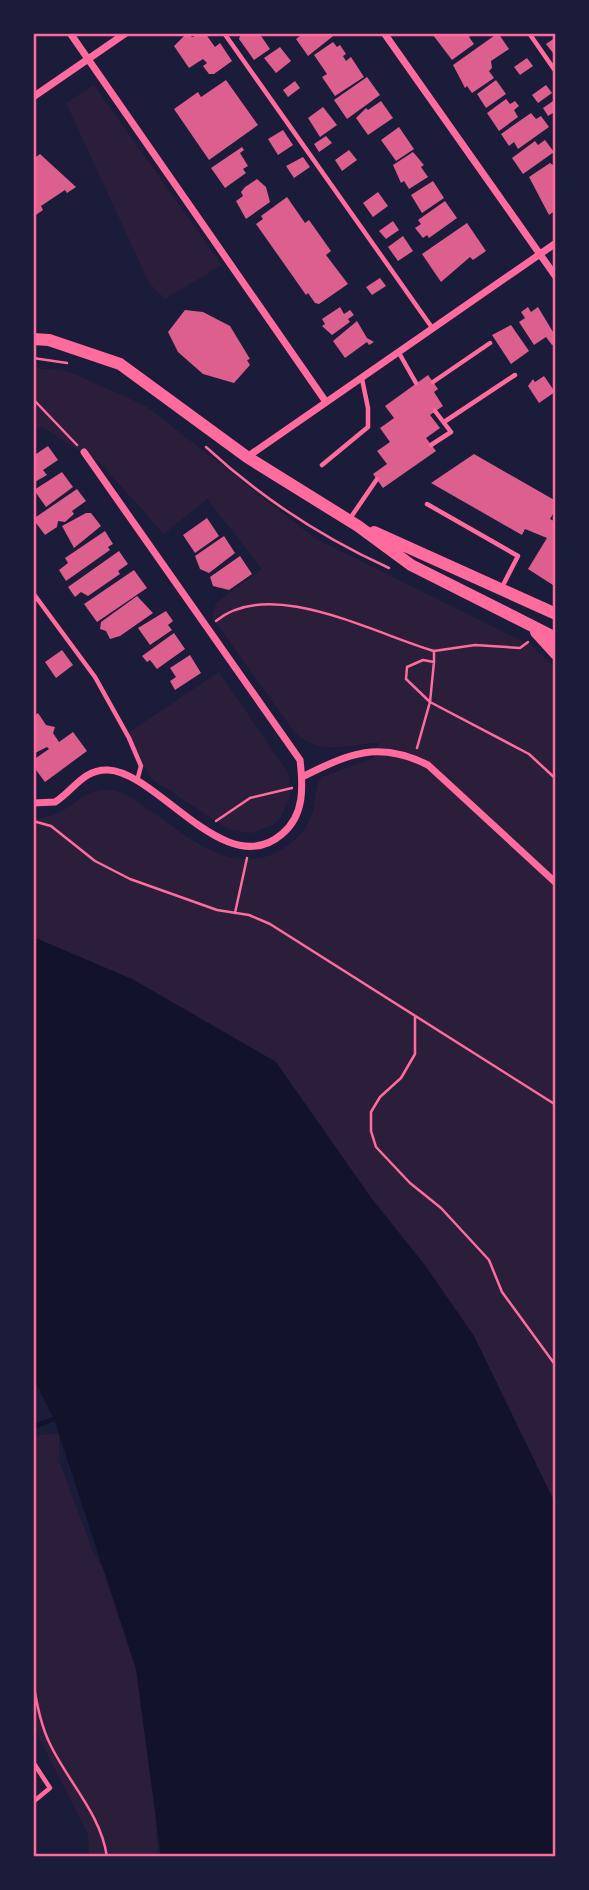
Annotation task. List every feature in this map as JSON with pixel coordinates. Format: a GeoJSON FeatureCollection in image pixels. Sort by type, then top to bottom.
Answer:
{"type":"FeatureCollection","features":[{"type":"Feature","properties":{"kind":"main road"},"geometry":{"type":"LineString","coordinates":[[33,339],[49,340],[120,364],[247,457],[353,523],[411,565],[556,638]]}},
{"type":"Feature","properties":{"kind":"main road"},"geometry":{"type":"LineString","coordinates":[[353,523],[415,548],[556,614]]}},
{"type":"Feature","properties":{"kind":"main road"},"geometry":{"type":"LineString","coordinates":[[528,624],[556,654]]}},
{"type":"Feature","properties":{"kind":"street"},"geometry":{"type":"LineString","coordinates":[[70,33],[326,402]]}},
{"type":"Feature","properties":{"kind":"street"},"geometry":{"type":"LineString","coordinates":[[33,97],[126,33]]}},
{"type":"Feature","properties":{"kind":"street"},"geometry":{"type":"LineString","coordinates":[[384,33],[556,277]]}},
{"type":"Feature","properties":{"kind":"street"},"geometry":{"type":"LineString","coordinates":[[247,457],[556,243]]}},
{"type":"Feature","properties":{"kind":"street"},"geometry":{"type":"LineString","coordinates":[[35,804],[55,802],[76,781],[96,771],[119,771],[205,830],[228,841],[250,846],[273,841],[283,834],[298,812],[302,786],[300,760],[84,452]]}},
{"type":"Feature","properties":{"kind":"street"},"geometry":{"type":"LineString","coordinates":[[302,777],[368,750],[414,758],[428,765],[556,883]]}},
{"type":"Feature","properties":{"kind":"lane"},"geometry":{"type":"LineString","coordinates":[[224,33],[433,329]]}},
{"type":"Feature","properties":{"kind":"lane"},"geometry":{"type":"LineString","coordinates":[[529,33],[556,72]]}},
{"type":"Feature","properties":{"kind":"lane"},"geometry":{"type":"LineString","coordinates":[[433,382],[490,343]]}},
{"type":"Feature","properties":{"kind":"lane"},"geometry":{"type":"LineString","coordinates":[[399,353],[416,383]]}},
{"type":"Feature","properties":{"kind":"lane"},"geometry":{"type":"LineString","coordinates":[[444,422],[514,375]]}},
{"type":"Feature","properties":{"kind":"lane"},"geometry":{"type":"LineString","coordinates":[[322,465],[368,427],[369,408],[361,378]]}},
{"type":"Feature","properties":{"kind":"lane"},"geometry":{"type":"LineString","coordinates":[[432,445],[451,432],[435,411]]}},
{"type":"Feature","properties":{"kind":"lane"},"geometry":{"type":"LineString","coordinates":[[353,523],[377,479]]}},
{"type":"Feature","properties":{"kind":"lane"},"geometry":{"type":"LineString","coordinates":[[426,504],[518,556],[501,590]]}},
{"type":"Feature","properties":{"kind":"lane"},"geometry":{"type":"LineString","coordinates":[[33,593],[94,677],[129,738],[141,766],[137,782]]}},
{"type":"Feature","properties":{"kind":"lane"},"geometry":{"type":"LineString","coordinates":[[33,1762],[50,1788],[33,1802]]}},
{"type":"Feature","properties":{"kind":"path"},"geometry":{"type":"LineString","coordinates":[[33,399],[67,436]]}},
{"type":"Feature","properties":{"kind":"path"},"geometry":{"type":"LineString","coordinates":[[208,628],[229,610],[277,603],[326,614],[434,651],[475,645],[520,648],[531,640]]}},
{"type":"Feature","properties":{"kind":"path"},"geometry":{"type":"LineString","coordinates":[[414,758],[430,702],[434,651]]}},
{"type":"Feature","properties":{"kind":"path"},"geometry":{"type":"LineString","coordinates":[[434,662],[423,660],[407,667],[406,679],[430,702],[529,754],[556,779]]}},
{"type":"Feature","properties":{"kind":"path"},"geometry":{"type":"LineString","coordinates":[[205,830],[250,798],[302,786]]}},
{"type":"Feature","properties":{"kind":"path"},"geometry":{"type":"LineString","coordinates":[[33,821],[51,826],[95,861],[130,879],[205,906],[270,924],[556,1105]]}},
{"type":"Feature","properties":{"kind":"path"},"geometry":{"type":"LineString","coordinates":[[235,913],[250,846]]}},
{"type":"Feature","properties":{"kind":"path"},"geometry":{"type":"LineString","coordinates":[[415,1016],[415,1054],[401,1078],[380,1097],[370,1112],[371,1131],[376,1147],[489,1260],[502,1292],[556,1366]]}},
{"type":"Feature","properties":{"kind":"path"},"geometry":{"type":"LineString","coordinates":[[33,1680],[48,1741],[92,1814],[102,1834],[107,1857]]}},
{"type":"Feature","properties":{"kind":"shaded area"},"geometry":{"type":"Polygon","coordinates":[[[94,85],[222,265],[165,299],[149,283],[66,103],[94,85]]]}},
{"type":"Feature","properties":{"kind":"shaded area"},"geometry":{"type":"Polygon","coordinates":[[[33,368],[68,371],[146,406],[316,539],[532,646],[556,669],[556,1505],[516,1425],[427,1268],[372,1199],[134,980],[33,937],[33,818],[56,814],[91,793],[111,790],[132,798],[204,847],[238,858],[255,859],[273,854],[301,833],[311,817],[321,777],[374,758],[379,743],[325,747],[315,745],[295,733],[212,617],[216,603],[262,569],[207,499],[164,534],[101,464],[42,427],[33,432],[33,368]]]}},
{"type":"Feature","properties":{"kind":"shaded area"},"geometry":{"type":"Polygon","coordinates":[[[219,672],[289,774],[290,796],[281,817],[273,825],[252,833],[230,830],[152,779],[125,735],[219,672]]]}},
{"type":"Feature","properties":{"kind":"shaded area"},"geometry":{"type":"Polygon","coordinates":[[[33,937],[134,980],[276,1062],[372,1199],[427,1268],[474,1336],[556,1505],[556,1857],[161,1857],[136,1669],[54,1419],[33,1377],[33,937]]]}},
{"type":"Feature","properties":{"kind":"shaded area"},"geometry":{"type":"Polygon","coordinates":[[[59,1433],[59,1461],[94,1554],[110,1580],[133,1649],[154,1793],[158,1857],[89,1857],[88,1834],[33,1726],[33,1436],[59,1433]]]}},
{"type":"Feature","properties":{"kind":"building"},"geometry":{"type":"Polygon","coordinates":[[[187,33],[192,37],[205,33],[215,47],[220,43],[232,61],[214,74],[209,74],[203,66],[207,63],[203,59],[189,68],[174,46],[187,33]]]}},
{"type":"Feature","properties":{"kind":"building"},"geometry":{"type":"Polygon","coordinates":[[[241,33],[259,33],[270,49],[254,60],[239,39],[241,33]]]}},
{"type":"Feature","properties":{"kind":"building"},"geometry":{"type":"Polygon","coordinates":[[[304,33],[337,33],[308,56],[296,39],[304,33]]]}},
{"type":"Feature","properties":{"kind":"building"},"geometry":{"type":"Polygon","coordinates":[[[474,33],[469,37],[474,44],[452,60],[433,35],[474,33]]]}},
{"type":"Feature","properties":{"kind":"building"},"geometry":{"type":"Polygon","coordinates":[[[498,33],[509,49],[491,61],[492,68],[489,71],[494,78],[472,93],[467,86],[465,88],[453,65],[498,33]]]}},
{"type":"Feature","properties":{"kind":"building"},"geometry":{"type":"Polygon","coordinates":[[[556,37],[556,51],[553,53],[546,44],[556,37]]]}},
{"type":"Feature","properties":{"kind":"building"},"geometry":{"type":"Polygon","coordinates":[[[333,42],[337,47],[340,45],[346,54],[343,56],[346,61],[351,57],[364,77],[335,96],[322,77],[327,74],[314,55],[333,42]]]}},
{"type":"Feature","properties":{"kind":"building"},"geometry":{"type":"Polygon","coordinates":[[[280,47],[291,61],[276,73],[264,58],[280,47]]]}},
{"type":"Feature","properties":{"kind":"building"},"geometry":{"type":"Polygon","coordinates":[[[527,58],[533,66],[520,75],[514,67],[527,58]]]}},
{"type":"Feature","properties":{"kind":"building"},"geometry":{"type":"Polygon","coordinates":[[[367,77],[380,95],[347,119],[334,100],[367,77]]]}},
{"type":"Feature","properties":{"kind":"building"},"geometry":{"type":"Polygon","coordinates":[[[226,80],[258,125],[209,160],[174,109],[198,92],[201,97],[226,80]]]}},
{"type":"Feature","properties":{"kind":"building"},"geometry":{"type":"Polygon","coordinates":[[[496,80],[506,94],[486,108],[477,94],[496,80]]]}},
{"type":"Feature","properties":{"kind":"building"},"geometry":{"type":"Polygon","coordinates":[[[295,81],[300,88],[288,97],[283,90],[295,81]]]}},
{"type":"Feature","properties":{"kind":"building"},"geometry":{"type":"Polygon","coordinates":[[[546,85],[552,93],[538,103],[532,95],[546,85]]]}},
{"type":"Feature","properties":{"kind":"building"},"geometry":{"type":"Polygon","coordinates":[[[506,99],[510,104],[515,101],[519,106],[514,110],[518,117],[499,131],[487,113],[506,99]]]}},
{"type":"Feature","properties":{"kind":"building"},"geometry":{"type":"Polygon","coordinates":[[[556,99],[556,111],[548,116],[543,108],[556,99]]]}},
{"type":"Feature","properties":{"kind":"building"},"geometry":{"type":"Polygon","coordinates":[[[381,101],[393,118],[368,135],[356,118],[366,108],[368,110],[381,101]]]}},
{"type":"Feature","properties":{"kind":"building"},"geometry":{"type":"Polygon","coordinates":[[[323,107],[337,125],[320,137],[308,118],[323,107]]]}},
{"type":"Feature","properties":{"kind":"building"},"geometry":{"type":"Polygon","coordinates":[[[531,113],[536,119],[541,116],[549,127],[518,149],[514,142],[509,146],[501,134],[531,113]]]}},
{"type":"Feature","properties":{"kind":"building"},"geometry":{"type":"Polygon","coordinates":[[[399,127],[414,149],[396,161],[381,140],[399,127]]]}},
{"type":"Feature","properties":{"kind":"building"},"geometry":{"type":"Polygon","coordinates":[[[283,130],[293,145],[278,155],[268,139],[283,130]]]}},
{"type":"Feature","properties":{"kind":"building"},"geometry":{"type":"Polygon","coordinates":[[[326,136],[332,143],[319,152],[314,144],[326,136]]]}},
{"type":"Feature","properties":{"kind":"building"},"geometry":{"type":"Polygon","coordinates":[[[545,140],[554,152],[523,174],[512,158],[535,141],[538,145],[545,140]]]}},
{"type":"Feature","properties":{"kind":"building"},"geometry":{"type":"Polygon","coordinates":[[[242,147],[244,150],[240,153],[248,166],[243,169],[246,173],[225,188],[211,168],[242,147]]]}},
{"type":"Feature","properties":{"kind":"building"},"geometry":{"type":"Polygon","coordinates":[[[349,150],[357,160],[342,171],[335,160],[349,150]]]}},
{"type":"Feature","properties":{"kind":"building"},"geometry":{"type":"Polygon","coordinates":[[[413,152],[424,165],[421,167],[428,177],[409,189],[404,181],[401,183],[393,165],[413,152]]]}},
{"type":"Feature","properties":{"kind":"building"},"geometry":{"type":"Polygon","coordinates":[[[40,154],[76,187],[67,193],[65,190],[41,206],[43,210],[33,217],[33,159],[40,154]]]}},
{"type":"Feature","properties":{"kind":"building"},"geometry":{"type":"Polygon","coordinates":[[[303,157],[310,167],[294,178],[286,166],[303,157]]]}},
{"type":"Feature","properties":{"kind":"building"},"geometry":{"type":"Polygon","coordinates":[[[550,163],[556,167],[556,210],[549,215],[529,177],[550,163]]]}},
{"type":"Feature","properties":{"kind":"building"},"geometry":{"type":"Polygon","coordinates":[[[257,179],[266,187],[270,202],[246,219],[236,201],[243,196],[241,192],[245,187],[257,179]]]}},
{"type":"Feature","properties":{"kind":"building"},"geometry":{"type":"Polygon","coordinates":[[[433,181],[444,198],[422,213],[411,195],[433,181]]]}},
{"type":"Feature","properties":{"kind":"building"},"geometry":{"type":"Polygon","coordinates":[[[378,192],[388,206],[373,217],[363,203],[378,192]]]}},
{"type":"Feature","properties":{"kind":"building"},"geometry":{"type":"Polygon","coordinates":[[[287,197],[305,223],[309,220],[331,251],[326,255],[348,284],[319,304],[315,303],[308,293],[306,295],[256,224],[263,219],[261,216],[287,197]]]}},
{"type":"Feature","properties":{"kind":"building"},"geometry":{"type":"Polygon","coordinates":[[[445,201],[457,218],[429,238],[427,235],[423,238],[415,228],[421,224],[418,220],[445,201]]]}},
{"type":"Feature","properties":{"kind":"building"},"geometry":{"type":"Polygon","coordinates":[[[393,221],[399,230],[386,239],[379,231],[393,221]]]}},
{"type":"Feature","properties":{"kind":"building"},"geometry":{"type":"Polygon","coordinates":[[[467,223],[486,251],[473,260],[470,257],[441,282],[422,254],[467,223]]]}},
{"type":"Feature","properties":{"kind":"building"},"geometry":{"type":"Polygon","coordinates":[[[403,236],[413,251],[398,261],[388,247],[403,236]]]}},
{"type":"Feature","properties":{"kind":"building"},"geometry":{"type":"Polygon","coordinates":[[[380,278],[386,286],[372,295],[366,287],[380,278]]]}},
{"type":"Feature","properties":{"kind":"building"},"geometry":{"type":"Polygon","coordinates":[[[340,307],[344,314],[350,310],[354,315],[348,319],[350,322],[332,335],[322,326],[325,324],[322,319],[340,307]]]}},
{"type":"Feature","properties":{"kind":"building"},"geometry":{"type":"Polygon","coordinates":[[[528,307],[531,312],[538,307],[556,337],[556,343],[552,345],[546,337],[534,345],[519,322],[525,318],[521,312],[528,307]]]}},
{"type":"Feature","properties":{"kind":"building"},"geometry":{"type":"Polygon","coordinates":[[[185,310],[203,312],[230,326],[250,359],[247,360],[250,365],[234,383],[203,374],[178,352],[168,332],[185,310]]]}},
{"type":"Feature","properties":{"kind":"building"},"geometry":{"type":"Polygon","coordinates":[[[357,321],[367,338],[374,342],[369,345],[367,342],[345,358],[333,341],[357,321]]]}},
{"type":"Feature","properties":{"kind":"building"},"geometry":{"type":"Polygon","coordinates":[[[511,325],[529,351],[511,364],[492,335],[511,325]]]}},
{"type":"Feature","properties":{"kind":"building"},"geometry":{"type":"Polygon","coordinates":[[[428,375],[438,389],[434,392],[443,406],[430,415],[440,428],[426,438],[436,451],[383,488],[373,474],[387,464],[377,451],[390,442],[380,428],[394,418],[385,406],[428,375]]]}},
{"type":"Feature","properties":{"kind":"building"},"geometry":{"type":"Polygon","coordinates":[[[544,376],[555,392],[539,403],[528,386],[533,379],[535,382],[544,376]]]}},
{"type":"Feature","properties":{"kind":"building"},"geometry":{"type":"Polygon","coordinates":[[[48,446],[58,460],[43,470],[47,475],[33,483],[33,456],[48,446]]]}},
{"type":"Feature","properties":{"kind":"building"},"geometry":{"type":"Polygon","coordinates":[[[474,454],[556,501],[556,509],[550,519],[556,522],[556,587],[528,569],[547,538],[525,529],[522,535],[431,483],[474,454]]]}},
{"type":"Feature","properties":{"kind":"building"},"geometry":{"type":"Polygon","coordinates":[[[62,472],[73,487],[46,507],[34,490],[62,472]]]}},
{"type":"Feature","properties":{"kind":"building"},"geometry":{"type":"Polygon","coordinates":[[[77,489],[86,501],[72,511],[74,514],[65,522],[58,521],[57,527],[45,535],[33,519],[77,489]]]}},
{"type":"Feature","properties":{"kind":"building"},"geometry":{"type":"Polygon","coordinates":[[[91,513],[101,526],[74,548],[62,526],[91,513]]]}},
{"type":"Feature","properties":{"kind":"building"},"geometry":{"type":"Polygon","coordinates":[[[207,518],[219,536],[195,553],[183,535],[207,518]]]}},
{"type":"Feature","properties":{"kind":"building"},"geometry":{"type":"Polygon","coordinates":[[[105,531],[113,544],[108,547],[110,550],[66,581],[59,570],[68,563],[65,558],[105,531]]]}},
{"type":"Feature","properties":{"kind":"building"},"geometry":{"type":"Polygon","coordinates":[[[224,536],[235,553],[209,573],[200,569],[195,556],[224,536]]]}},
{"type":"Feature","properties":{"kind":"building"},"geometry":{"type":"Polygon","coordinates":[[[119,551],[128,564],[118,571],[120,574],[88,596],[81,592],[75,597],[68,587],[119,551]]]}},
{"type":"Feature","properties":{"kind":"building"},"geometry":{"type":"Polygon","coordinates":[[[240,556],[252,574],[229,590],[213,586],[210,577],[240,556]]]}},
{"type":"Feature","properties":{"kind":"building"},"geometry":{"type":"Polygon","coordinates":[[[134,570],[147,588],[97,622],[84,604],[134,570]]]}},
{"type":"Feature","properties":{"kind":"building"},"geometry":{"type":"Polygon","coordinates":[[[137,596],[153,613],[120,636],[110,639],[106,631],[100,629],[101,622],[137,596]]]}},
{"type":"Feature","properties":{"kind":"building"},"geometry":{"type":"Polygon","coordinates":[[[166,611],[173,621],[168,625],[172,630],[150,645],[138,628],[166,611]]]}},
{"type":"Feature","properties":{"kind":"building"},"geometry":{"type":"Polygon","coordinates":[[[174,633],[185,649],[157,669],[150,660],[147,662],[142,656],[174,633]]]}},
{"type":"Feature","properties":{"kind":"building"},"geometry":{"type":"Polygon","coordinates":[[[62,650],[73,665],[56,678],[45,662],[62,650]]]}},
{"type":"Feature","properties":{"kind":"building"},"geometry":{"type":"Polygon","coordinates":[[[190,655],[201,673],[175,690],[170,681],[176,677],[170,668],[190,655]]]}},
{"type":"Feature","properties":{"kind":"building"},"geometry":{"type":"Polygon","coordinates":[[[38,713],[46,725],[55,727],[53,733],[59,742],[73,732],[87,751],[45,782],[33,766],[33,760],[49,749],[47,747],[33,754],[33,717],[38,713]]]}},
{"type":"Feature","properties":{"kind":"waterway"},"geometry":{"type":"LineString","coordinates":[[33,1427],[54,1419]]}}]}
